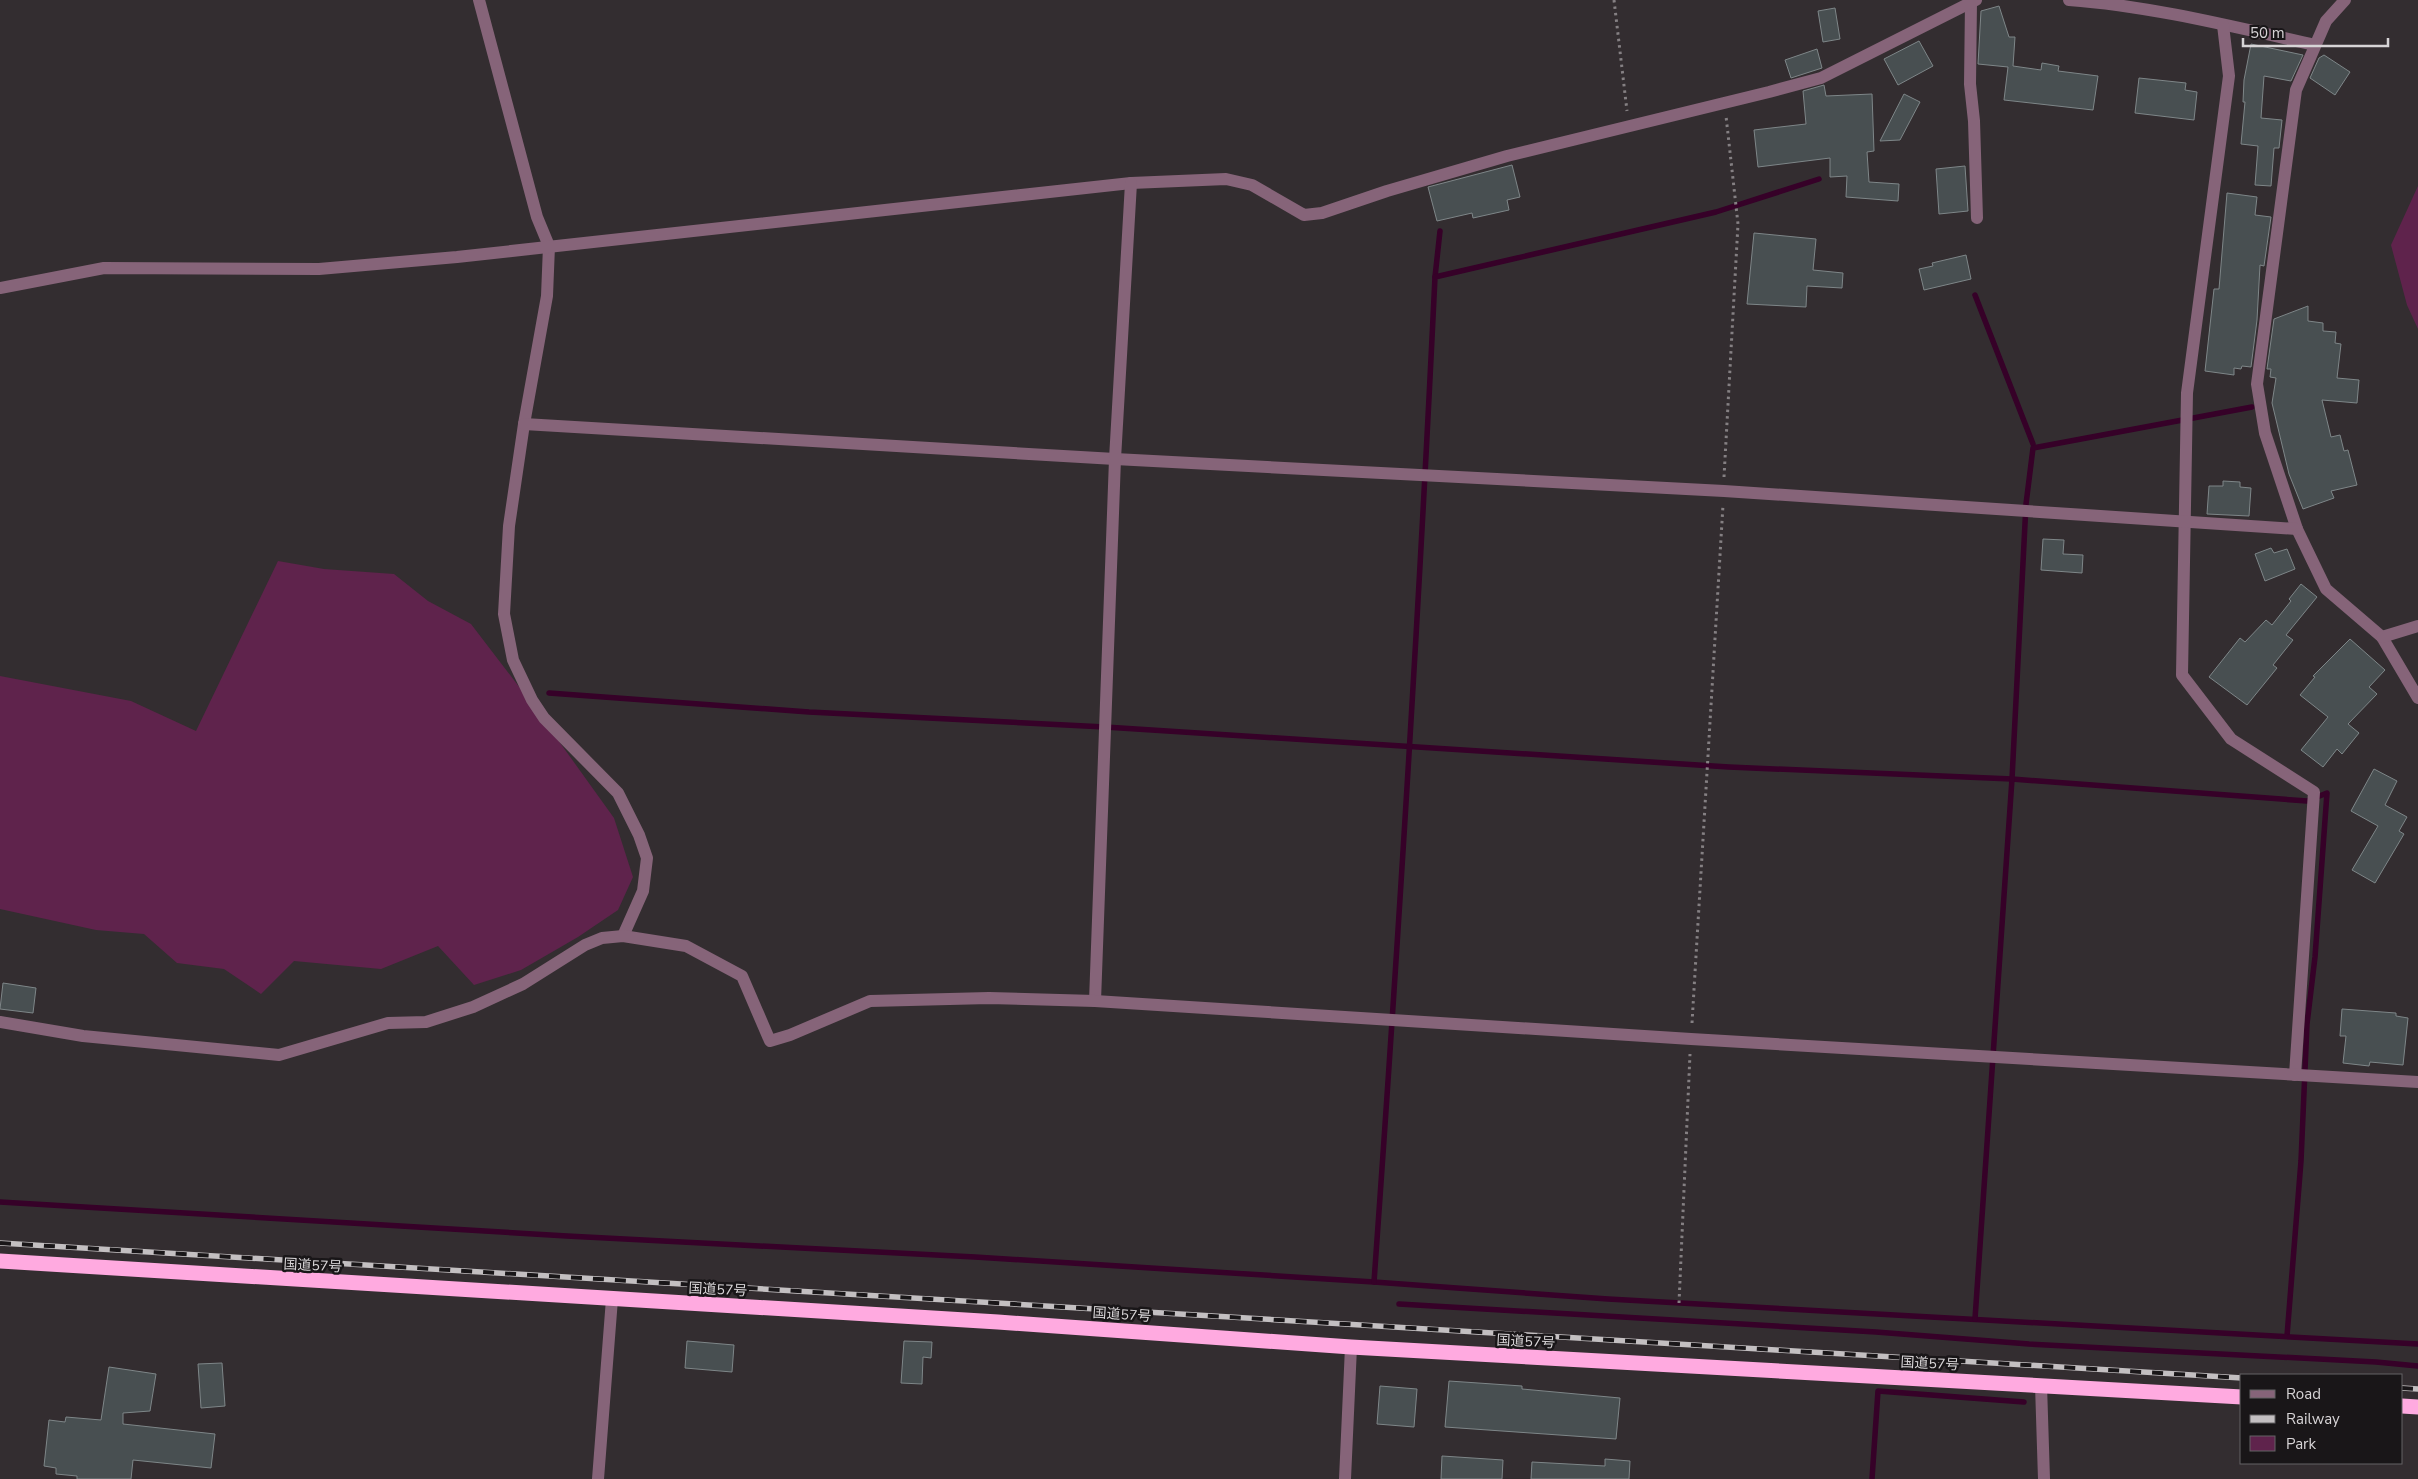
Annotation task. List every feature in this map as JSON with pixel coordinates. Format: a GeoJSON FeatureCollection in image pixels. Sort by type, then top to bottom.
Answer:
{"type":"FeatureCollection","features":[{"type":"Feature","properties":{"kind":"highway","name":"国道57号"},"geometry":{"type":"LineString","coordinates":[[0,1261],[998,1322],[1351,1347],[2240,1397]]}},
{"type":"Feature","properties":{"kind":"highway"},"geometry":{"type":"LineString","coordinates":[[2403,1406],[2418,1407]]}},
{"type":"Feature","properties":{"kind":"street"},"geometry":{"type":"LineString","coordinates":[[479,0],[537,217],[548,246],[547,296],[524,424],[509,526],[504,614],[513,660],[532,700],[544,718],[618,792],[639,834],[647,858],[643,891],[623,936]]}},
{"type":"Feature","properties":{"kind":"street"},"geometry":{"type":"LineString","coordinates":[[2069,0],[2107,3],[2223,25],[2314,45]]}},
{"type":"Feature","properties":{"kind":"street"},"geometry":{"type":"LineString","coordinates":[[2344,0],[2326,21],[2296,90],[2257,384],[2265,434],[2297,529],[2326,589],[2382,637],[2418,698]]}},
{"type":"Feature","properties":{"kind":"street"},"geometry":{"type":"LineString","coordinates":[[0,288],[104,268],[319,269],[1131,183],[1226,179],[1252,186],[1304,215],[1322,213],[1387,191],[1507,156],[1821,78],[1974,1],[1970,84],[1974,121],[1977,218]]}},
{"type":"Feature","properties":{"kind":"street"},"geometry":{"type":"LineString","coordinates":[[2223,25],[2229,76],[2187,394],[2182,676],[2231,739],[2314,792],[2295,1075]]}},
{"type":"Feature","properties":{"kind":"street"},"geometry":{"type":"LineString","coordinates":[[1095,1000],[1115,459],[1131,183]]}},
{"type":"Feature","properties":{"kind":"street"},"geometry":{"type":"LineString","coordinates":[[524,424],[1115,459],[1724,491],[2297,529]]}},
{"type":"Feature","properties":{"kind":"street"},"geometry":{"type":"LineString","coordinates":[[2382,637],[2418,626]]}},
{"type":"Feature","properties":{"kind":"street"},"geometry":{"type":"LineString","coordinates":[[0,1022],[83,1036],[279,1055],[388,1022],[426,1022],[473,1007],[523,984],[585,945],[602,938],[623,936],[686,946],[742,976],[770,1041],[790,1036],[870,1001],[989,998],[1095,1000],[1691,1039],[2418,1082]]}},
{"type":"Feature","properties":{"kind":"street"},"geometry":{"type":"LineString","coordinates":[[598,1479],[612,1298]]}},
{"type":"Feature","properties":{"kind":"street"},"geometry":{"type":"LineString","coordinates":[[1345,1479],[1351,1347]]}},
{"type":"Feature","properties":{"kind":"street"},"geometry":{"type":"LineString","coordinates":[[2041,1385],[2044,1479]]}},
{"type":"Feature","properties":{"kind":"path"},"geometry":{"type":"LineString","coordinates":[[1614,0],[1629,126]]}},
{"type":"Feature","properties":{"kind":"path"},"geometry":{"type":"LineString","coordinates":[[1678,1303],[1691,1039],[1738,224],[1725,103]]}},
{"type":"Feature","properties":{"kind":"green space"},"geometry":{"type":"Polygon","coordinates":[[[2418,186],[2418,329],[2407,305],[2391,245],[2418,186]]]}},
{"type":"Feature","properties":{"kind":"green space"},"geometry":{"type":"Polygon","coordinates":[[[278,561],[324,569],[394,574],[428,601],[471,624],[530,701],[614,818],[633,877],[618,910],[578,937],[521,970],[474,985],[438,946],[381,969],[294,961],[261,994],[224,969],[177,963],[144,934],[96,930],[0,909],[0,676],[131,701],[196,731],[278,561]]]}},
{"type":"Feature","properties":{"kind":"building"},"geometry":{"type":"Polygon","coordinates":[[[1999,6],[2009,37],[2015,37],[2013,66],[2041,70],[2042,63],[2059,66],[2058,71],[2098,76],[2093,110],[2004,100],[2008,67],[1978,64],[1981,11],[1999,6]]]}},
{"type":"Feature","properties":{"kind":"building"},"geometry":{"type":"Polygon","coordinates":[[[1835,8],[1840,39],[1823,42],[1818,11],[1835,8]]]}},
{"type":"Feature","properties":{"kind":"building"},"geometry":{"type":"Polygon","coordinates":[[[1919,41],[1933,66],[1898,85],[1884,59],[1919,41]]]}},
{"type":"Feature","properties":{"kind":"building"},"geometry":{"type":"Polygon","coordinates":[[[2251,44],[2303,55],[2291,81],[2264,76],[2261,118],[2282,120],[2279,148],[2274,148],[2271,186],[2255,185],[2258,146],[2241,144],[2245,102],[2243,102],[2244,80],[2251,44]]]}},
{"type":"Feature","properties":{"kind":"building"},"geometry":{"type":"Polygon","coordinates":[[[1817,49],[1822,68],[1791,78],[1785,60],[1817,49]]]}},
{"type":"Feature","properties":{"kind":"building"},"geometry":{"type":"Polygon","coordinates":[[[2324,55],[2350,72],[2335,95],[2310,78],[2319,58],[2324,55]]]}},
{"type":"Feature","properties":{"kind":"building"},"geometry":{"type":"Polygon","coordinates":[[[2139,78],[2186,83],[2185,90],[2197,92],[2194,120],[2135,113],[2139,78]]]}},
{"type":"Feature","properties":{"kind":"building"},"geometry":{"type":"Polygon","coordinates":[[[1824,85],[1826,96],[1872,94],[1874,151],[1867,152],[1869,182],[1899,184],[1898,201],[1846,197],[1847,176],[1830,177],[1830,158],[1758,167],[1754,130],[1806,124],[1803,91],[1824,85]]]}},
{"type":"Feature","properties":{"kind":"building"},"geometry":{"type":"Polygon","coordinates":[[[1904,94],[1920,102],[1900,140],[1880,141],[1904,94]]]}},
{"type":"Feature","properties":{"kind":"building"},"geometry":{"type":"Polygon","coordinates":[[[1512,165],[1520,197],[1507,200],[1509,210],[1473,218],[1472,213],[1437,221],[1428,187],[1512,165]]]}},
{"type":"Feature","properties":{"kind":"building"},"geometry":{"type":"Polygon","coordinates":[[[1965,166],[1968,211],[1939,214],[1936,169],[1965,166]]]}},
{"type":"Feature","properties":{"kind":"building"},"geometry":{"type":"Polygon","coordinates":[[[2227,193],[2257,197],[2255,215],[2271,217],[2264,266],[2260,265],[2257,320],[2251,367],[2242,366],[2241,369],[2234,368],[2234,375],[2205,371],[2214,289],[2219,289],[2227,193]]]}},
{"type":"Feature","properties":{"kind":"building"},"geometry":{"type":"Polygon","coordinates":[[[1754,233],[1816,239],[1813,270],[1843,273],[1842,288],[1807,286],[1806,307],[1747,304],[1754,233]]]}},
{"type":"Feature","properties":{"kind":"building"},"geometry":{"type":"Polygon","coordinates":[[[1966,255],[1971,279],[1924,290],[1919,269],[1933,266],[1932,263],[1966,255]]]}},
{"type":"Feature","properties":{"kind":"building"},"geometry":{"type":"Polygon","coordinates":[[[2308,306],[2308,321],[2323,323],[2323,331],[2336,332],[2335,343],[2341,344],[2337,378],[2359,380],[2357,403],[2322,400],[2331,437],[2340,435],[2344,451],[2348,450],[2357,485],[2331,491],[2334,498],[2303,509],[2289,474],[2272,403],[2276,378],[2270,377],[2271,369],[2267,369],[2274,319],[2308,306]]]}},
{"type":"Feature","properties":{"kind":"building"},"geometry":{"type":"Polygon","coordinates":[[[2223,481],[2240,482],[2240,487],[2251,488],[2249,516],[2207,514],[2209,486],[2223,486],[2223,481]]]}},
{"type":"Feature","properties":{"kind":"building"},"geometry":{"type":"Polygon","coordinates":[[[2043,539],[2064,540],[2063,554],[2083,555],[2082,573],[2041,570],[2043,539]]]}},
{"type":"Feature","properties":{"kind":"building"},"geometry":{"type":"Polygon","coordinates":[[[2271,548],[2274,553],[2287,549],[2295,569],[2265,581],[2255,554],[2271,548]]]}},
{"type":"Feature","properties":{"kind":"building"},"geometry":{"type":"Polygon","coordinates":[[[2301,584],[2317,597],[2286,635],[2293,640],[2273,665],[2277,668],[2247,705],[2209,677],[2240,638],[2245,642],[2266,620],[2272,625],[2291,601],[2289,599],[2301,584]]]}},
{"type":"Feature","properties":{"kind":"building"},"geometry":{"type":"Polygon","coordinates":[[[2350,639],[2385,670],[2369,687],[2377,694],[2348,724],[2359,733],[2342,754],[2337,749],[2323,767],[2301,750],[2328,717],[2300,695],[2315,677],[2313,676],[2350,639]]]}},
{"type":"Feature","properties":{"kind":"building"},"geometry":{"type":"Polygon","coordinates":[[[2374,769],[2397,781],[2385,805],[2407,817],[2399,831],[2404,834],[2375,883],[2352,870],[2378,826],[2351,811],[2374,769]]]}},
{"type":"Feature","properties":{"kind":"building"},"geometry":{"type":"Polygon","coordinates":[[[3,983],[36,988],[33,1013],[0,1009],[3,983]]]}},
{"type":"Feature","properties":{"kind":"building"},"geometry":{"type":"Polygon","coordinates":[[[2342,1009],[2396,1013],[2396,1016],[2408,1018],[2403,1065],[2370,1062],[2369,1066],[2343,1063],[2346,1036],[2340,1036],[2342,1009]]]}},
{"type":"Feature","properties":{"kind":"building"},"geometry":{"type":"Polygon","coordinates":[[[687,1341],[734,1345],[732,1372],[685,1368],[687,1341]]]}},
{"type":"Feature","properties":{"kind":"building"},"geometry":{"type":"Polygon","coordinates":[[[904,1341],[932,1342],[931,1358],[923,1357],[922,1384],[901,1383],[904,1341]]]}},
{"type":"Feature","properties":{"kind":"building"},"geometry":{"type":"Polygon","coordinates":[[[222,1363],[225,1406],[201,1408],[198,1364],[222,1363]]]}},
{"type":"Feature","properties":{"kind":"building"},"geometry":{"type":"Polygon","coordinates":[[[109,1367],[156,1374],[150,1411],[123,1413],[123,1424],[215,1434],[211,1468],[133,1460],[131,1479],[77,1479],[77,1476],[56,1474],[56,1468],[44,1466],[49,1420],[65,1422],[66,1417],[101,1420],[109,1367]]]}},
{"type":"Feature","properties":{"kind":"building"},"geometry":{"type":"Polygon","coordinates":[[[1449,1381],[1522,1386],[1522,1389],[1620,1398],[1616,1439],[1445,1427],[1449,1381]]]}},
{"type":"Feature","properties":{"kind":"building"},"geometry":{"type":"Polygon","coordinates":[[[1380,1386],[1417,1389],[1414,1427],[1377,1424],[1380,1386]]]}},
{"type":"Feature","properties":{"kind":"building"},"geometry":{"type":"Polygon","coordinates":[[[1442,1456],[1503,1460],[1502,1479],[1441,1479],[1442,1456]]]}},
{"type":"Feature","properties":{"kind":"building"},"geometry":{"type":"Polygon","coordinates":[[[1605,1459],[1630,1461],[1629,1479],[1531,1479],[1532,1462],[1605,1466],[1605,1459]]]}},
{"type":"Feature","properties":{"kind":"waterway"},"geometry":{"type":"LineString","coordinates":[[1374,1282],[1408,780],[1435,277],[1716,212],[1819,179]]}},
{"type":"Feature","properties":{"kind":"waterway"},"geometry":{"type":"LineString","coordinates":[[1435,277],[1440,231]]}},
{"type":"Feature","properties":{"kind":"waterway"},"geometry":{"type":"LineString","coordinates":[[1975,295],[2033,444]]}},
{"type":"Feature","properties":{"kind":"waterway"},"geometry":{"type":"LineString","coordinates":[[1975,1319],[2012,779],[2026,504],[2033,448],[2252,407]]}},
{"type":"Feature","properties":{"kind":"waterway"},"geometry":{"type":"LineString","coordinates":[[549,693],[809,712],[1105,727],[1729,767],[2012,779],[2307,801],[2327,793],[2315,957],[2307,1024],[2301,1161],[2287,1336]]}},
{"type":"Feature","properties":{"kind":"waterway"},"geometry":{"type":"LineString","coordinates":[[0,1202],[567,1236],[975,1257],[1608,1299],[2418,1344]]}},
{"type":"Feature","properties":{"kind":"waterway"},"geometry":{"type":"LineString","coordinates":[[1399,1304],[1876,1332],[2029,1344],[2376,1362],[2418,1366]]}},
{"type":"Feature","properties":{"kind":"waterway"},"geometry":{"type":"LineString","coordinates":[[1872,1479],[1878,1391],[2024,1402]]}},
{"type":"Feature","properties":{"kind":"railway"},"geometry":{"type":"LineString","coordinates":[[0,1243],[2240,1378]]}},
{"type":"Feature","properties":{"kind":"railway"},"geometry":{"type":"LineString","coordinates":[[2403,1388],[2418,1389]]}}]}
